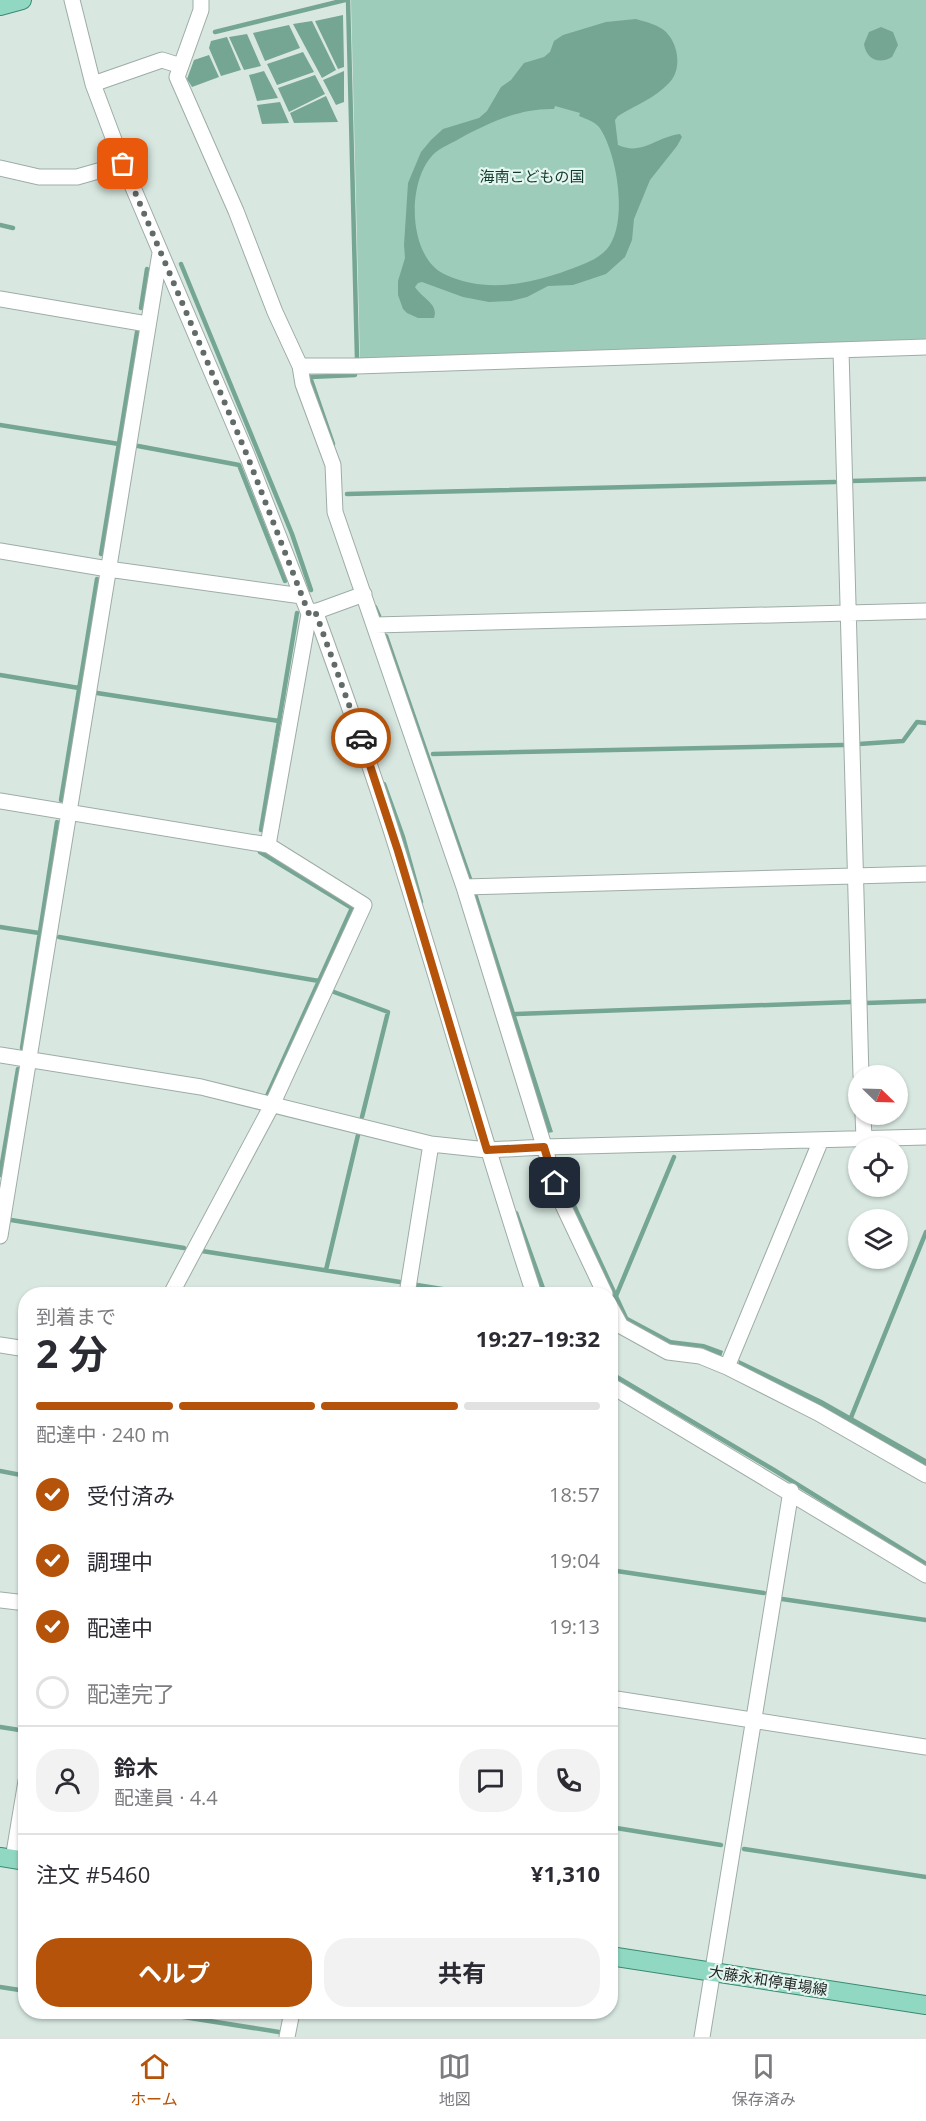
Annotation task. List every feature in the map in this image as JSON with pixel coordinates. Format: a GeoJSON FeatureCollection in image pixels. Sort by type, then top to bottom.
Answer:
{"type":"FeatureCollection","features":[{"type":"Feature","properties":{"kind":"main road"},"geometry":{"type":"LineString","coordinates":[[0,6],[22,0]]}},
{"type":"Feature","properties":{"kind":"main road","name":"大藤永和停車場線"},"geometry":{"type":"LineString","coordinates":[[618,1957],[926,2005]]}},
{"type":"Feature","properties":{"kind":"street"},"geometry":{"type":"LineString","coordinates":[[72,0],[93,84],[123,164],[247,455],[302,596],[312,612],[359,732],[398,851],[487,1150],[532,1287]]}},
{"type":"Feature","properties":{"kind":"street"},"geometry":{"type":"LineString","coordinates":[[201,0],[201,10],[177,77],[236,211],[275,312],[300,366],[303,384],[333,465],[334,512],[464,887],[561,1201],[602,1287]]}},
{"type":"Feature","properties":{"kind":"street"},"geometry":{"type":"LineString","coordinates":[[93,84],[162,60],[181,66]]}},
{"type":"Feature","properties":{"kind":"street"},"geometry":{"type":"LineString","coordinates":[[0,168],[39,177],[77,177],[123,164]]}},
{"type":"Feature","properties":{"kind":"street"},"geometry":{"type":"LineString","coordinates":[[0,1236],[160,253]]}},
{"type":"Feature","properties":{"kind":"street"},"geometry":{"type":"LineString","coordinates":[[0,299],[147,324]]}},
{"type":"Feature","properties":{"kind":"street"},"geometry":{"type":"LineString","coordinates":[[300,366],[926,347]]}},
{"type":"Feature","properties":{"kind":"street"},"geometry":{"type":"LineString","coordinates":[[842,350],[847,613],[861,1065]]}},
{"type":"Feature","properties":{"kind":"street"},"geometry":{"type":"LineString","coordinates":[[0,551],[108,569],[302,596]]}},
{"type":"Feature","properties":{"kind":"street"},"geometry":{"type":"LineString","coordinates":[[312,612],[364,594]]}},
{"type":"Feature","properties":{"kind":"street"},"geometry":{"type":"LineString","coordinates":[[375,625],[926,611]]}},
{"type":"Feature","properties":{"kind":"street"},"geometry":{"type":"LineString","coordinates":[[268,844],[312,612]]}},
{"type":"Feature","properties":{"kind":"street"},"geometry":{"type":"LineString","coordinates":[[0,801],[268,844],[364,905],[272,1105],[175,1287]]}},
{"type":"Feature","properties":{"kind":"street"},"geometry":{"type":"LineString","coordinates":[[464,887],[926,874]]}},
{"type":"Feature","properties":{"kind":"street"},"geometry":{"type":"LineString","coordinates":[[0,1055],[201,1087],[431,1144],[487,1150],[848,1139]]}},
{"type":"Feature","properties":{"kind":"street"},"geometry":{"type":"LineString","coordinates":[[908,1137],[926,1137]]}},
{"type":"Feature","properties":{"kind":"street"},"geometry":{"type":"LineString","coordinates":[[727,1367],[821,1140]]}},
{"type":"Feature","properties":{"kind":"street"},"geometry":{"type":"LineString","coordinates":[[408,1287],[431,1144]]}},
{"type":"Feature","properties":{"kind":"street"},"geometry":{"type":"LineString","coordinates":[[618,1321],[621,1326],[668,1352],[700,1356],[727,1367],[818,1413],[926,1475]]}},
{"type":"Feature","properties":{"kind":"street"},"geometry":{"type":"LineString","coordinates":[[0,1345],[18,1348]]}},
{"type":"Feature","properties":{"kind":"street"},"geometry":{"type":"LineString","coordinates":[[618,1390],[791,1491],[926,1575]]}},
{"type":"Feature","properties":{"kind":"street"},"geometry":{"type":"LineString","coordinates":[[702,2037],[791,1491]]}},
{"type":"Feature","properties":{"kind":"street"},"geometry":{"type":"LineString","coordinates":[[0,1600],[18,1602]]}},
{"type":"Feature","properties":{"kind":"street"},"geometry":{"type":"LineString","coordinates":[[618,1699],[926,1747]]}},
{"type":"Feature","properties":{"kind":"street"},"geometry":{"type":"LineString","coordinates":[[13,1859],[18,1829]]}},
{"type":"Feature","properties":{"kind":"street"},"geometry":{"type":"LineString","coordinates":[[287,2037],[291,2019]]}},
{"type":"Feature","properties":{"kind":"green space","name":"海南こどもの国"},"geometry":{"type":"Polygon","coordinates":[[[351,0],[926,0],[926,340],[360,359],[351,0]]]}},
{"type":"Feature","properties":{"kind":"shaded area"},"geometry":{"type":"Polygon","coordinates":[[[343,15],[344,67],[338,69],[315,21],[343,15]]]}},
{"type":"Feature","properties":{"kind":"shaded area"},"geometry":{"type":"Polygon","coordinates":[[[636,19],[660,27],[674,44],[677,57],[676,71],[669,83],[658,93],[615,120],[618,145],[627,148],[642,147],[680,134],[682,137],[650,180],[634,219],[632,240],[625,257],[606,274],[573,285],[548,286],[527,297],[511,301],[489,302],[463,297],[422,282],[418,283],[415,287],[432,305],[434,318],[418,318],[407,313],[398,295],[398,281],[405,258],[408,183],[421,152],[443,129],[479,118],[487,111],[501,87],[511,80],[524,63],[544,57],[550,52],[554,41],[563,35],[606,22],[636,19]],[[555,106],[554,109],[517,114],[481,127],[436,152],[426,164],[419,179],[415,216],[417,234],[423,251],[432,265],[444,274],[459,280],[474,284],[506,285],[537,280],[568,270],[594,259],[607,249],[614,237],[618,222],[618,188],[615,170],[611,153],[599,127],[579,116],[580,113],[555,106]]]}},
{"type":"Feature","properties":{"kind":"shaded area"},"geometry":{"type":"Polygon","coordinates":[[[312,21],[336,70],[322,78],[293,24],[312,21]]]}},
{"type":"Feature","properties":{"kind":"shaded area"},"geometry":{"type":"Polygon","coordinates":[[[289,25],[300,48],[265,61],[253,33],[289,25]]]}},
{"type":"Feature","properties":{"kind":"shaded area"},"geometry":{"type":"Polygon","coordinates":[[[881,27],[893,32],[898,45],[892,57],[878,60],[870,57],[864,44],[869,32],[881,27]]]}},
{"type":"Feature","properties":{"kind":"shaded area"},"geometry":{"type":"Polygon","coordinates":[[[247,34],[261,66],[244,70],[229,37],[247,34]]]}},
{"type":"Feature","properties":{"kind":"shaded area"},"geometry":{"type":"Polygon","coordinates":[[[227,37],[241,70],[221,76],[209,48],[211,41],[227,37]]]}},
{"type":"Feature","properties":{"kind":"shaded area"},"geometry":{"type":"Polygon","coordinates":[[[303,52],[314,72],[277,85],[267,64],[303,52]]]}},
{"type":"Feature","properties":{"kind":"shaded area"},"geometry":{"type":"Polygon","coordinates":[[[209,55],[219,77],[192,87],[187,79],[194,60],[209,55]]]}},
{"type":"Feature","properties":{"kind":"shaded area"},"geometry":{"type":"Polygon","coordinates":[[[264,71],[278,98],[257,101],[249,75],[264,71]]]}},
{"type":"Feature","properties":{"kind":"shaded area"},"geometry":{"type":"Polygon","coordinates":[[[344,71],[344,102],[336,105],[323,80],[344,71]]]}},
{"type":"Feature","properties":{"kind":"shaded area"},"geometry":{"type":"Polygon","coordinates":[[[315,75],[325,94],[289,112],[278,88],[315,75]]]}},
{"type":"Feature","properties":{"kind":"shaded area"},"geometry":{"type":"Polygon","coordinates":[[[326,96],[338,122],[294,123],[290,113],[326,96]]]}},
{"type":"Feature","properties":{"kind":"shaded area"},"geometry":{"type":"Polygon","coordinates":[[[280,102],[289,123],[262,124],[257,105],[280,102]]]}},
{"type":"Feature","properties":{"kind":"shaded area"},"geometry":{"type":"Polygon","coordinates":[[[477,893],[553,1132],[548,1133],[472,894],[477,893]]]}},
{"type":"Feature","properties":{"kind":"shaded area"},"geometry":{"type":"Polygon","coordinates":[[[562,1162],[572,1196],[614,1287],[608,1287],[567,1197],[556,1163],[562,1162]]]}},
{"type":"Feature","properties":{"kind":"shaded area"},"geometry":{"type":"Polygon","coordinates":[[[618,1295],[628,1317],[671,1340],[704,1344],[723,1351],[721,1357],[703,1348],[668,1345],[624,1321],[618,1308],[618,1295]]]}},
{"type":"Feature","properties":{"kind":"shaded area"},"geometry":{"type":"Polygon","coordinates":[[[739,1360],[822,1400],[926,1459],[926,1466],[822,1408],[738,1365],[739,1360]]]}},
{"type":"Feature","properties":{"kind":"waterway"},"geometry":{"type":"LineString","coordinates":[[215,32],[345,0]]}},
{"type":"Feature","properties":{"kind":"waterway"},"geometry":{"type":"LineString","coordinates":[[348,0],[357,358]]}},
{"type":"Feature","properties":{"kind":"waterway"},"geometry":{"type":"LineString","coordinates":[[0,225],[13,228]]}},
{"type":"Feature","properties":{"kind":"waterway"},"geometry":{"type":"LineString","coordinates":[[181,264],[292,534],[311,590]]}},
{"type":"Feature","properties":{"kind":"waterway"},"geometry":{"type":"LineString","coordinates":[[141,308],[147,269]]}},
{"type":"Feature","properties":{"kind":"waterway"},"geometry":{"type":"LineString","coordinates":[[101,554],[137,332]]}},
{"type":"Feature","properties":{"kind":"waterway"},"geometry":{"type":"LineString","coordinates":[[333,444],[310,377],[355,375]]}},
{"type":"Feature","properties":{"kind":"waterway"},"geometry":{"type":"LineString","coordinates":[[0,425],[119,444]]}},
{"type":"Feature","properties":{"kind":"waterway"},"geometry":{"type":"LineString","coordinates":[[138,446],[239,465],[285,581]]}},
{"type":"Feature","properties":{"kind":"waterway"},"geometry":{"type":"LineString","coordinates":[[851,481],[926,479]]}},
{"type":"Feature","properties":{"kind":"waterway"},"geometry":{"type":"LineString","coordinates":[[347,494],[835,482]]}},
{"type":"Feature","properties":{"kind":"waterway"},"geometry":{"type":"LineString","coordinates":[[61,800],[97,579]]}},
{"type":"Feature","properties":{"kind":"waterway"},"geometry":{"type":"LineString","coordinates":[[375,607],[379,616]]}},
{"type":"Feature","properties":{"kind":"waterway"},"geometry":{"type":"LineString","coordinates":[[261,830],[297,613]]}},
{"type":"Feature","properties":{"kind":"waterway"},"geometry":{"type":"LineString","coordinates":[[386,636],[470,879]]}},
{"type":"Feature","properties":{"kind":"waterway"},"geometry":{"type":"LineString","coordinates":[[0,675],[79,688]]}},
{"type":"Feature","properties":{"kind":"waterway"},"geometry":{"type":"LineString","coordinates":[[97,693],[279,721]]}},
{"type":"Feature","properties":{"kind":"waterway"},"geometry":{"type":"LineString","coordinates":[[859,744],[903,741],[917,722],[926,723]]}},
{"type":"Feature","properties":{"kind":"waterway"},"geometry":{"type":"LineString","coordinates":[[433,754],[843,745]]}},
{"type":"Feature","properties":{"kind":"waterway"},"geometry":{"type":"LineString","coordinates":[[384,784],[403,837],[421,902]]}},
{"type":"Feature","properties":{"kind":"waterway"},"geometry":{"type":"LineString","coordinates":[[22,1048],[57,822]]}},
{"type":"Feature","properties":{"kind":"waterway"},"geometry":{"type":"LineString","coordinates":[[260,852],[352,908],[267,1096]]}},
{"type":"Feature","properties":{"kind":"waterway"},"geometry":{"type":"LineString","coordinates":[[0,927],[39,933]]}},
{"type":"Feature","properties":{"kind":"waterway"},"geometry":{"type":"LineString","coordinates":[[59,937],[319,981]]}},
{"type":"Feature","properties":{"kind":"waterway"},"geometry":{"type":"LineString","coordinates":[[334,992],[388,1012],[362,1117]]}},
{"type":"Feature","properties":{"kind":"waterway"},"geometry":{"type":"LineString","coordinates":[[866,1003],[926,1001]]}},
{"type":"Feature","properties":{"kind":"waterway"},"geometry":{"type":"LineString","coordinates":[[516,1014],[851,1002]]}},
{"type":"Feature","properties":{"kind":"waterway"},"geometry":{"type":"LineString","coordinates":[[0,1175],[18,1069]]}},
{"type":"Feature","properties":{"kind":"waterway"},"geometry":{"type":"LineString","coordinates":[[326,1270],[358,1135]]}},
{"type":"Feature","properties":{"kind":"waterway"},"geometry":{"type":"LineString","coordinates":[[618,1291],[674,1157]]}},
{"type":"Feature","properties":{"kind":"waterway"},"geometry":{"type":"LineString","coordinates":[[516,1213],[542,1287]]}},
{"type":"Feature","properties":{"kind":"waterway"},"geometry":{"type":"LineString","coordinates":[[11,1220],[184,1248]]}},
{"type":"Feature","properties":{"kind":"waterway"},"geometry":{"type":"LineString","coordinates":[[850,1420],[926,1232]]}},
{"type":"Feature","properties":{"kind":"waterway"},"geometry":{"type":"LineString","coordinates":[[202,1251],[400,1282]]}},
{"type":"Feature","properties":{"kind":"waterway"},"geometry":{"type":"LineString","coordinates":[[417,1287],[417,1285],[429,1287]]}},
{"type":"Feature","properties":{"kind":"waterway"},"geometry":{"type":"LineString","coordinates":[[618,1378],[926,1564]]}},
{"type":"Feature","properties":{"kind":"waterway"},"geometry":{"type":"LineString","coordinates":[[0,1471],[18,1474]]}},
{"type":"Feature","properties":{"kind":"waterway"},"geometry":{"type":"LineString","coordinates":[[618,1571],[764,1593]]}},
{"type":"Feature","properties":{"kind":"waterway"},"geometry":{"type":"LineString","coordinates":[[782,1599],[926,1620]]}},
{"type":"Feature","properties":{"kind":"waterway"},"geometry":{"type":"LineString","coordinates":[[0,1727],[18,1730]]}},
{"type":"Feature","properties":{"kind":"waterway"},"geometry":{"type":"LineString","coordinates":[[618,1828],[721,1845]]}},
{"type":"Feature","properties":{"kind":"waterway"},"geometry":{"type":"LineString","coordinates":[[744,1849],[926,1877]]}},
{"type":"Feature","properties":{"kind":"waterway"},"geometry":{"type":"LineString","coordinates":[[0,1987],[18,1990]]}},
{"type":"Feature","properties":{"kind":"waterway"},"geometry":{"type":"LineString","coordinates":[[196,2019],[279,2032]]}},
{"type":"Feature","properties":{"kind":"way so far"},"geometry":{"type":"LineString","coordinates":[[123,164],[247,455],[309,614],[315,611],[361,738]]}},
{"type":"Feature","properties":{"kind":"route"},"geometry":{"type":"LineString","coordinates":[[361,738],[398,851],[487,1150],[544,1147],[555,1183]]}}]}
